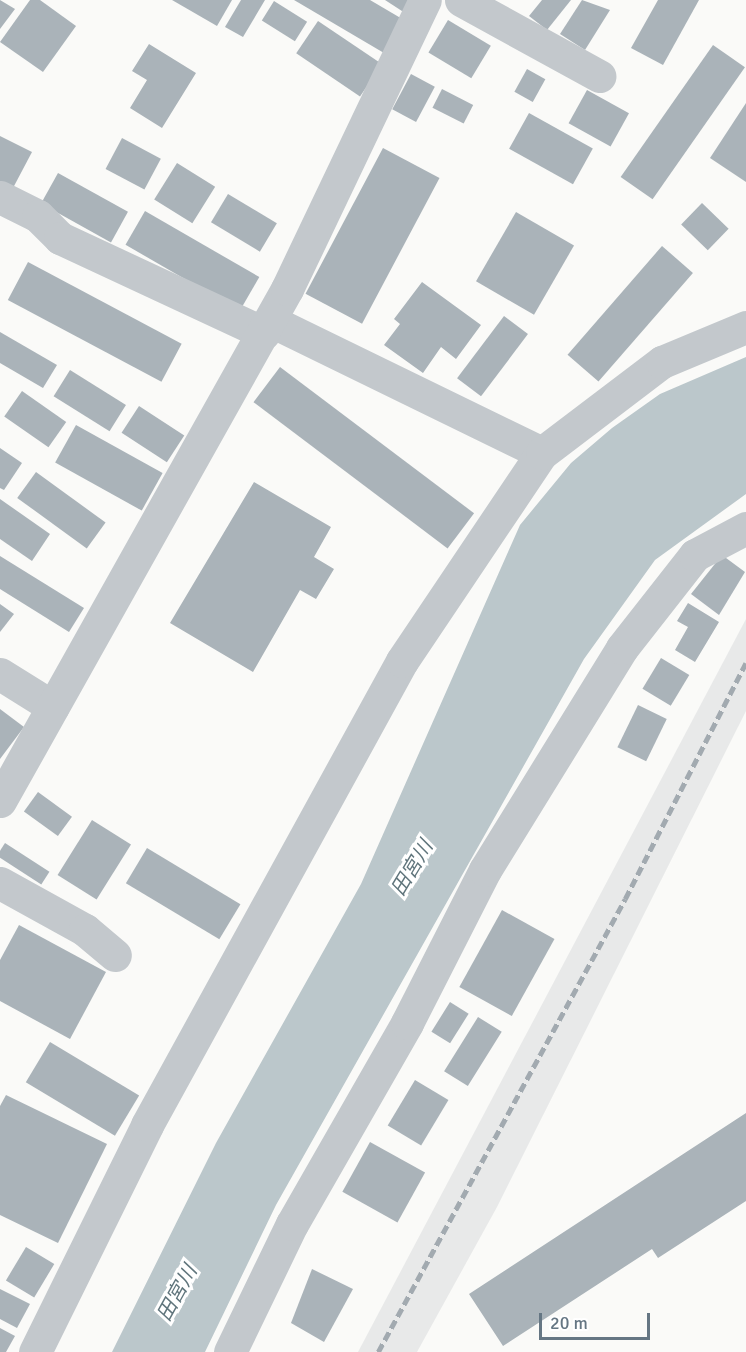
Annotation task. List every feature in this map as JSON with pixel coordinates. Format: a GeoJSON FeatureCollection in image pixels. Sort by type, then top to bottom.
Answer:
{"type":"FeatureCollection","features":[{"type":"Feature","properties":{"kind":"street"},"geometry":{"type":"LineString","coordinates":[[0,801],[267,327],[425,0]]}},
{"type":"Feature","properties":{"kind":"street"},"geometry":{"type":"LineString","coordinates":[[461,0],[599,76]]}},
{"type":"Feature","properties":{"kind":"street"},"geometry":{"type":"LineString","coordinates":[[0,197],[38,216],[60,238],[267,327],[542,453]]}},
{"type":"Feature","properties":{"kind":"street"},"geometry":{"type":"LineString","coordinates":[[35,1352],[147,1125],[402,661],[542,453],[662,362],[746,327]]}},
{"type":"Feature","properties":{"kind":"street"},"geometry":{"type":"LineString","coordinates":[[230,1352],[292,1224],[407,1023],[485,870],[622,648],[695,555],[746,528]]}},
{"type":"Feature","properties":{"kind":"street"},"geometry":{"type":"LineString","coordinates":[[0,674],[53,707]]}},
{"type":"Feature","properties":{"kind":"street"},"geometry":{"type":"LineString","coordinates":[[0,883],[85,930],[115,956]]}},
{"type":"Feature","properties":{"kind":"shaded area"},"geometry":{"type":"Polygon","coordinates":[[[746,619],[746,711],[497,1207],[417,1352],[358,1352],[746,619]]]}},
{"type":"Feature","properties":{"kind":"water","name":"田宮川"},"geometry":{"type":"Polygon","coordinates":[[[746,357],[746,494],[655,560],[584,659],[276,1205],[205,1352],[112,1352],[216,1143],[361,884],[520,525],[571,463],[612,428],[660,394],[746,357]]]}},
{"type":"Feature","properties":{"kind":"building"},"geometry":{"type":"Polygon","coordinates":[[[0,0],[15,9],[0,29],[0,0]]]}},
{"type":"Feature","properties":{"kind":"building"},"geometry":{"type":"Polygon","coordinates":[[[30,0],[40,0],[76,26],[43,72],[0,42],[30,0]]]}},
{"type":"Feature","properties":{"kind":"building"},"geometry":{"type":"Polygon","coordinates":[[[172,0],[232,0],[217,26],[172,0]]]}},
{"type":"Feature","properties":{"kind":"building"},"geometry":{"type":"Polygon","coordinates":[[[241,0],[265,0],[243,37],[225,27],[241,0]]]}},
{"type":"Feature","properties":{"kind":"building"},"geometry":{"type":"Polygon","coordinates":[[[294,0],[370,0],[404,20],[384,53],[294,0]]]}},
{"type":"Feature","properties":{"kind":"building"},"geometry":{"type":"Polygon","coordinates":[[[385,0],[413,0],[405,13],[385,0]]]}},
{"type":"Feature","properties":{"kind":"building"},"geometry":{"type":"Polygon","coordinates":[[[542,0],[571,0],[547,30],[529,16],[542,0]]]}},
{"type":"Feature","properties":{"kind":"building"},"geometry":{"type":"Polygon","coordinates":[[[582,0],[610,10],[585,50],[560,34],[582,0]]]}},
{"type":"Feature","properties":{"kind":"building"},"geometry":{"type":"Polygon","coordinates":[[[658,0],[699,0],[663,65],[631,48],[658,0]]]}},
{"type":"Feature","properties":{"kind":"building"},"geometry":{"type":"Polygon","coordinates":[[[274,1],[307,22],[295,41],[262,21],[274,1]]]}},
{"type":"Feature","properties":{"kind":"building"},"geometry":{"type":"Polygon","coordinates":[[[448,20],[491,46],[471,78],[428,53],[448,20]]]}},
{"type":"Feature","properties":{"kind":"building"},"geometry":{"type":"Polygon","coordinates":[[[318,21],[382,64],[360,96],[296,53],[318,21]]]}},
{"type":"Feature","properties":{"kind":"building"},"geometry":{"type":"Polygon","coordinates":[[[149,44],[196,73],[162,128],[130,108],[147,80],[132,71],[149,44]]]}},
{"type":"Feature","properties":{"kind":"building"},"geometry":{"type":"Polygon","coordinates":[[[713,45],[745,67],[653,199],[621,177],[713,45]]]}},
{"type":"Feature","properties":{"kind":"building"},"geometry":{"type":"Polygon","coordinates":[[[527,69],[545,79],[533,102],[514,92],[527,69]]]}},
{"type":"Feature","properties":{"kind":"building"},"geometry":{"type":"Polygon","coordinates":[[[411,74],[435,87],[416,122],[392,109],[411,74]]]}},
{"type":"Feature","properties":{"kind":"building"},"geometry":{"type":"Polygon","coordinates":[[[442,89],[473,105],[464,124],[432,108],[442,89]]]}},
{"type":"Feature","properties":{"kind":"building"},"geometry":{"type":"Polygon","coordinates":[[[587,90],[629,113],[611,147],[569,123],[587,90]]]}},
{"type":"Feature","properties":{"kind":"building"},"geometry":{"type":"Polygon","coordinates":[[[746,103],[746,182],[710,158],[746,103]]]}},
{"type":"Feature","properties":{"kind":"building"},"geometry":{"type":"Polygon","coordinates":[[[529,113],[593,148],[573,184],[509,149],[529,113]]]}},
{"type":"Feature","properties":{"kind":"building"},"geometry":{"type":"Polygon","coordinates":[[[0,136],[32,152],[13,188],[0,181],[0,136]]]}},
{"type":"Feature","properties":{"kind":"building"},"geometry":{"type":"Polygon","coordinates":[[[122,138],[161,159],[144,190],[106,169],[122,138]]]}},
{"type":"Feature","properties":{"kind":"building"},"geometry":{"type":"Polygon","coordinates":[[[383,148],[440,178],[362,324],[306,294],[383,148]]]}},
{"type":"Feature","properties":{"kind":"building"},"geometry":{"type":"Polygon","coordinates":[[[177,163],[215,187],[192,223],[154,199],[177,163]]]}},
{"type":"Feature","properties":{"kind":"building"},"geometry":{"type":"Polygon","coordinates":[[[58,173],[128,212],[111,242],[41,204],[58,173]]]}},
{"type":"Feature","properties":{"kind":"building"},"geometry":{"type":"Polygon","coordinates":[[[228,194],[277,223],[260,252],[211,222],[228,194]]]}},
{"type":"Feature","properties":{"kind":"building"},"geometry":{"type":"Polygon","coordinates":[[[702,203],[729,229],[708,250],[681,225],[702,203]]]}},
{"type":"Feature","properties":{"kind":"building"},"geometry":{"type":"Polygon","coordinates":[[[145,211],[259,277],[240,311],[126,245],[145,211]]]}},
{"type":"Feature","properties":{"kind":"building"},"geometry":{"type":"Polygon","coordinates":[[[516,212],[574,246],[534,315],[476,281],[516,212]]]}},
{"type":"Feature","properties":{"kind":"building"},"geometry":{"type":"Polygon","coordinates":[[[662,246],[693,273],[598,382],[568,355],[662,246]]]}},
{"type":"Feature","properties":{"kind":"building"},"geometry":{"type":"Polygon","coordinates":[[[28,262],[182,344],[161,382],[8,300],[28,262]]]}},
{"type":"Feature","properties":{"kind":"building"},"geometry":{"type":"Polygon","coordinates":[[[422,282],[481,325],[456,359],[441,347],[423,373],[384,345],[400,324],[394,319],[422,282]]]}},
{"type":"Feature","properties":{"kind":"building"},"geometry":{"type":"Polygon","coordinates":[[[504,316],[528,334],[481,396],[457,378],[504,316]]]}},
{"type":"Feature","properties":{"kind":"building"},"geometry":{"type":"Polygon","coordinates":[[[0,332],[57,365],[43,388],[0,363],[0,332]]]}},
{"type":"Feature","properties":{"kind":"building"},"geometry":{"type":"Polygon","coordinates":[[[280,367],[474,513],[448,548],[254,402],[280,367]]]}},
{"type":"Feature","properties":{"kind":"building"},"geometry":{"type":"Polygon","coordinates":[[[70,370],[126,405],[110,431],[54,396],[70,370]]]}},
{"type":"Feature","properties":{"kind":"building"},"geometry":{"type":"Polygon","coordinates":[[[22,391],[66,422],[48,447],[4,416],[22,391]]]}},
{"type":"Feature","properties":{"kind":"building"},"geometry":{"type":"Polygon","coordinates":[[[139,406],[184,435],[167,462],[122,433],[139,406]]]}},
{"type":"Feature","properties":{"kind":"building"},"geometry":{"type":"Polygon","coordinates":[[[76,425],[163,473],[142,511],[55,463],[76,425]]]}},
{"type":"Feature","properties":{"kind":"building"},"geometry":{"type":"Polygon","coordinates":[[[0,448],[22,463],[4,490],[0,488],[0,448]]]}},
{"type":"Feature","properties":{"kind":"building"},"geometry":{"type":"Polygon","coordinates":[[[36,472],[106,523],[87,548],[17,498],[36,472]]]}},
{"type":"Feature","properties":{"kind":"building"},"geometry":{"type":"Polygon","coordinates":[[[254,482],[331,527],[314,557],[334,569],[316,599],[300,590],[253,672],[170,623],[254,482]]]}},
{"type":"Feature","properties":{"kind":"building"},"geometry":{"type":"Polygon","coordinates":[[[0,499],[50,534],[32,561],[0,539],[0,499]]]}},
{"type":"Feature","properties":{"kind":"building"},"geometry":{"type":"Polygon","coordinates":[[[722,555],[745,572],[719,615],[691,594],[722,555]]]}},
{"type":"Feature","properties":{"kind":"building"},"geometry":{"type":"Polygon","coordinates":[[[0,556],[84,608],[69,632],[0,589],[0,556]]]}},
{"type":"Feature","properties":{"kind":"building"},"geometry":{"type":"Polygon","coordinates":[[[688,603],[719,622],[695,662],[675,650],[688,627],[677,621],[688,603]]]}},
{"type":"Feature","properties":{"kind":"building"},"geometry":{"type":"Polygon","coordinates":[[[0,604],[14,614],[0,632],[0,604]]]}},
{"type":"Feature","properties":{"kind":"building"},"geometry":{"type":"Polygon","coordinates":[[[661,658],[689,675],[671,706],[642,689],[661,658]]]}},
{"type":"Feature","properties":{"kind":"building"},"geometry":{"type":"Polygon","coordinates":[[[638,705],[667,719],[646,761],[617,747],[638,705]]]}},
{"type":"Feature","properties":{"kind":"building"},"geometry":{"type":"Polygon","coordinates":[[[0,709],[24,727],[0,759],[0,709]]]}},
{"type":"Feature","properties":{"kind":"building"},"geometry":{"type":"Polygon","coordinates":[[[38,792],[72,817],[58,836],[24,811],[38,792]]]}},
{"type":"Feature","properties":{"kind":"building"},"geometry":{"type":"Polygon","coordinates":[[[92,820],[131,844],[97,899],[58,875],[92,820]]]}},
{"type":"Feature","properties":{"kind":"building"},"geometry":{"type":"Polygon","coordinates":[[[5,843],[49,872],[41,884],[0,858],[0,851],[5,843]]]}},
{"type":"Feature","properties":{"kind":"building"},"geometry":{"type":"Polygon","coordinates":[[[147,848],[240,904],[219,939],[126,883],[147,848]]]}},
{"type":"Feature","properties":{"kind":"building"},"geometry":{"type":"Polygon","coordinates":[[[502,910],[554,939],[512,1016],[459,987],[502,910]]]}},
{"type":"Feature","properties":{"kind":"building"},"geometry":{"type":"Polygon","coordinates":[[[19,925],[106,972],[70,1039],[0,1001],[0,960],[19,925]]]}},
{"type":"Feature","properties":{"kind":"building"},"geometry":{"type":"Polygon","coordinates":[[[450,1002],[469,1014],[450,1043],[431,1032],[450,1002]]]}},
{"type":"Feature","properties":{"kind":"building"},"geometry":{"type":"Polygon","coordinates":[[[478,1017],[502,1032],[468,1086],[444,1071],[478,1017]]]}},
{"type":"Feature","properties":{"kind":"building"},"geometry":{"type":"Polygon","coordinates":[[[50,1042],[139,1096],[115,1136],[26,1082],[50,1042]]]}},
{"type":"Feature","properties":{"kind":"building"},"geometry":{"type":"Polygon","coordinates":[[[415,1080],[448,1100],[421,1146],[388,1125],[415,1080]]]}},
{"type":"Feature","properties":{"kind":"building"},"geometry":{"type":"Polygon","coordinates":[[[6,1095],[107,1144],[58,1243],[0,1215],[0,1106],[6,1095]]]}},
{"type":"Feature","properties":{"kind":"building"},"geometry":{"type":"Polygon","coordinates":[[[746,1113],[746,1201],[658,1258],[652,1249],[503,1346],[469,1294],[746,1113]]]}},
{"type":"Feature","properties":{"kind":"building"},"geometry":{"type":"Polygon","coordinates":[[[370,1142],[425,1173],[397,1222],[342,1192],[370,1142]]]}},
{"type":"Feature","properties":{"kind":"building"},"geometry":{"type":"Polygon","coordinates":[[[26,1247],[54,1264],[34,1297],[6,1280],[26,1247]]]}},
{"type":"Feature","properties":{"kind":"building"},"geometry":{"type":"Polygon","coordinates":[[[312,1269],[353,1289],[324,1342],[291,1323],[312,1269]]]}},
{"type":"Feature","properties":{"kind":"building"},"geometry":{"type":"Polygon","coordinates":[[[0,1289],[30,1304],[17,1328],[0,1319],[0,1289]]]}},
{"type":"Feature","properties":{"kind":"building"},"geometry":{"type":"Polygon","coordinates":[[[0,1328],[15,1336],[6,1352],[0,1352],[0,1328]]]}},
{"type":"Feature","properties":{"kind":"railway"},"geometry":{"type":"LineString","coordinates":[[378,1352],[625,899],[746,663]]}}]}
